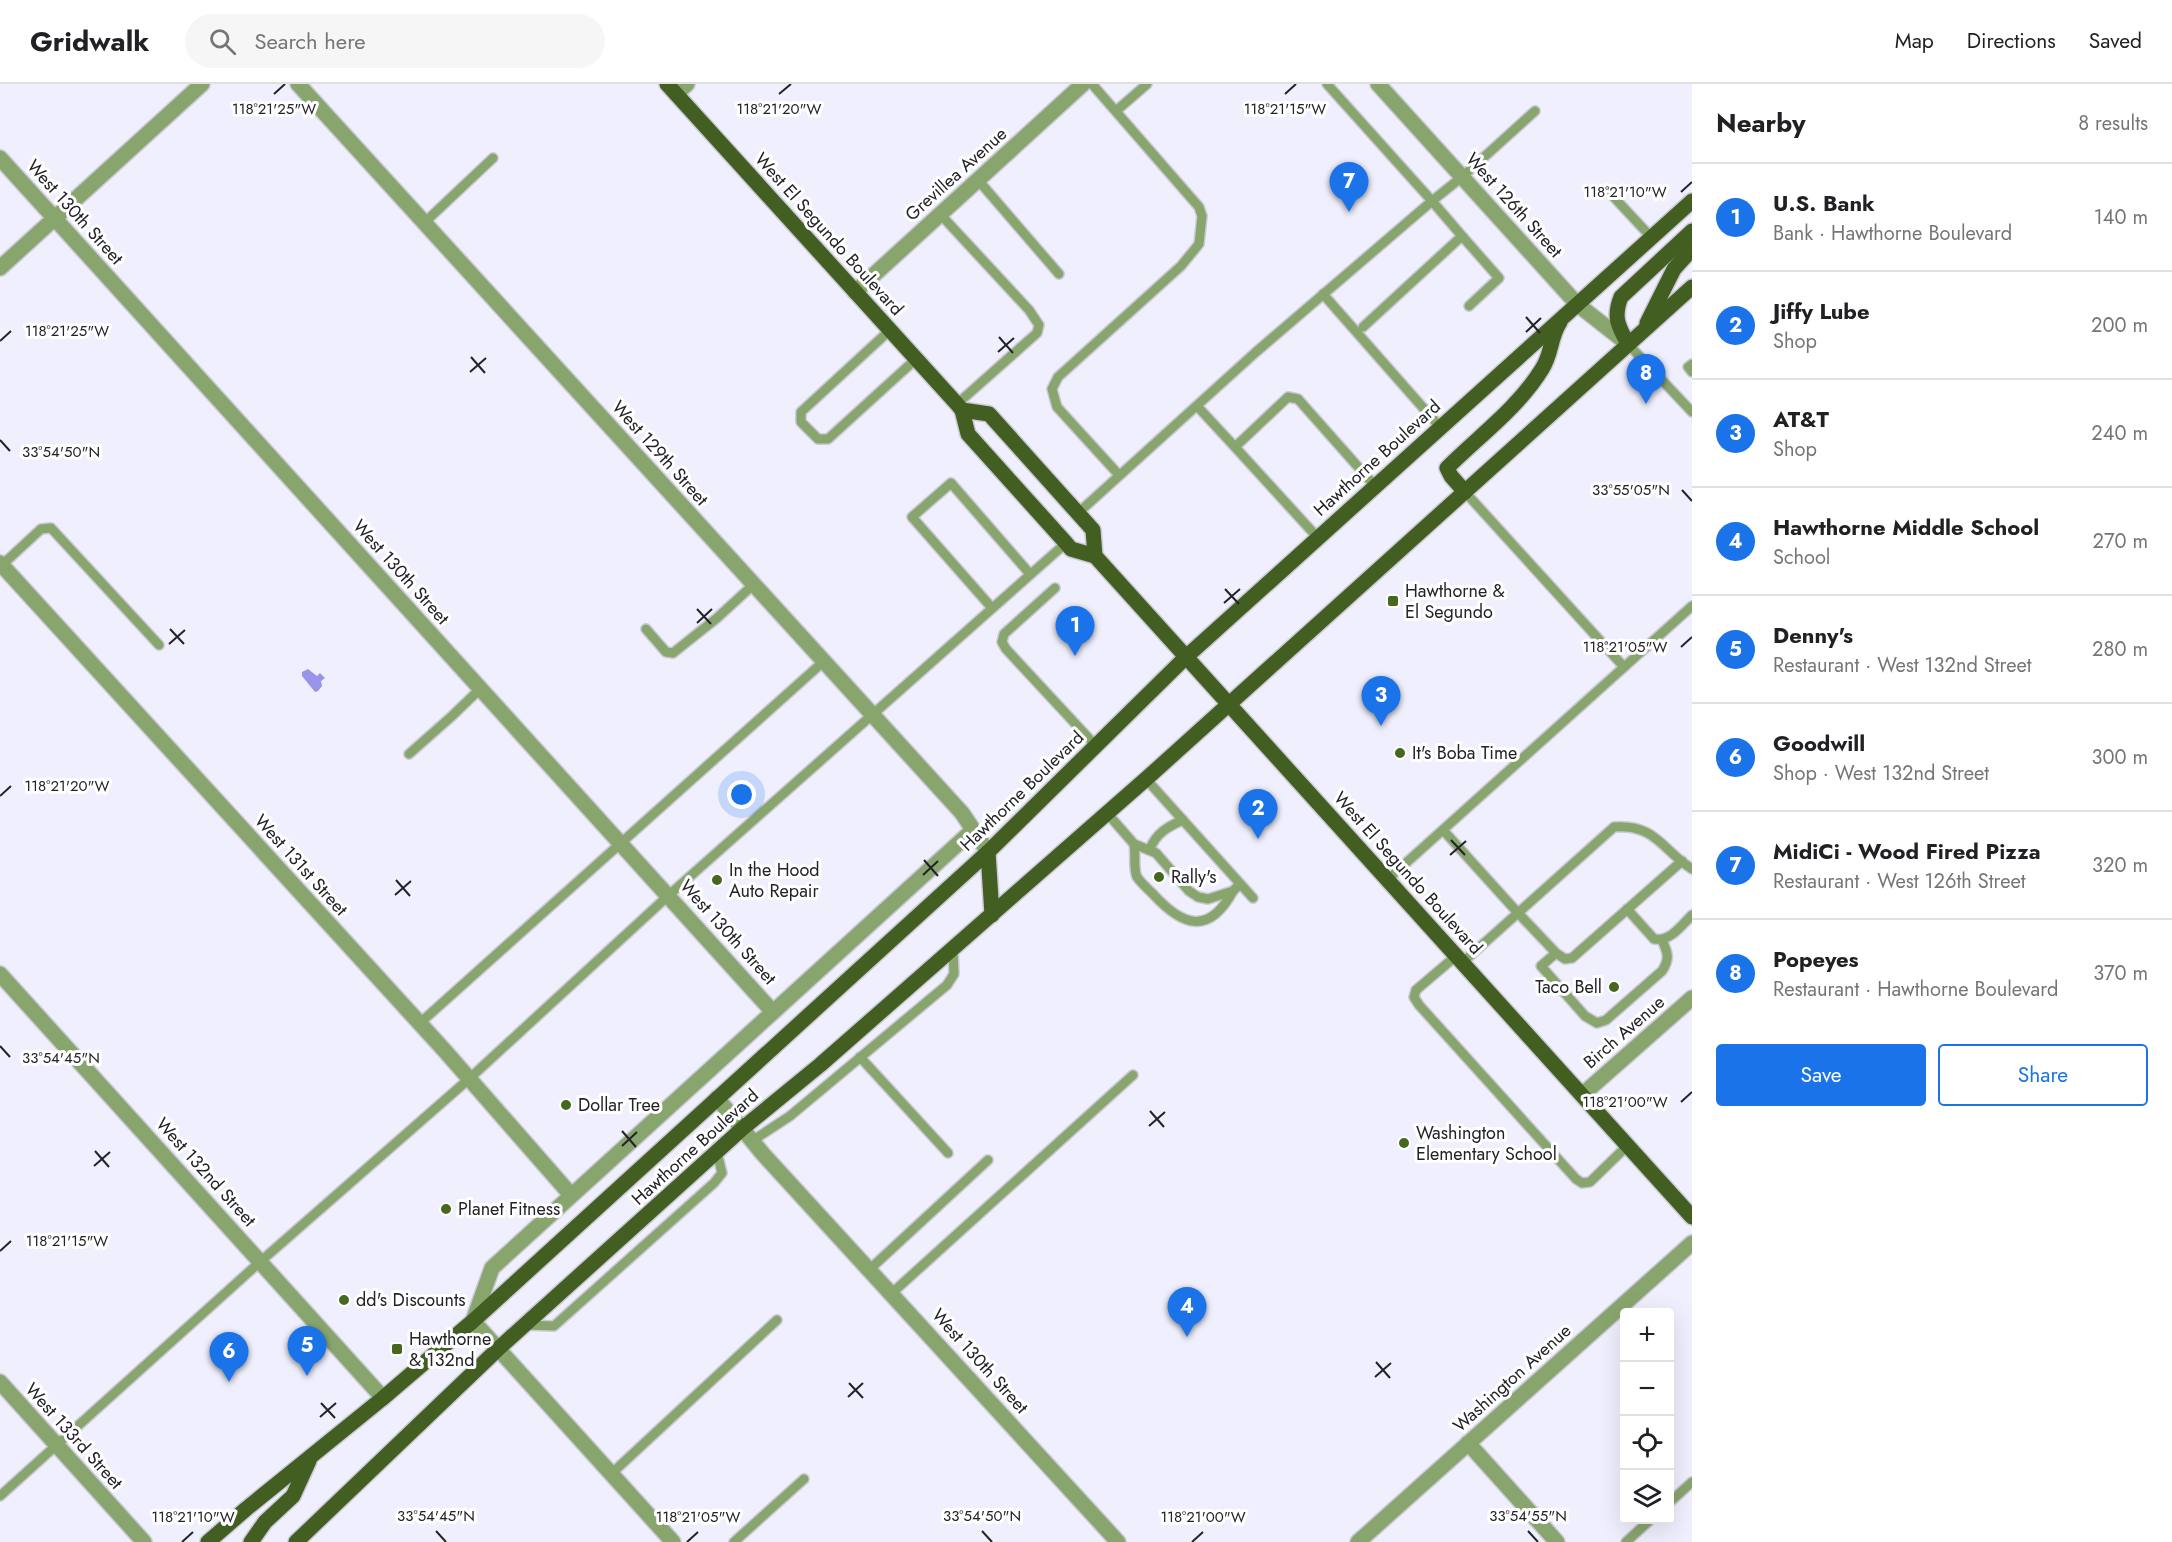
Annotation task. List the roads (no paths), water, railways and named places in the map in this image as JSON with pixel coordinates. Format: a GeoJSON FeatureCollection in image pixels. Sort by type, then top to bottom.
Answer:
{"type":"FeatureCollection","features":[{"type":"Feature","properties":{"kind":"main road","name":"West El Segundo Boulevard"},"geometry":{"type":"LineString","coordinates":[[677,87],[855,292],[959,407],[968,434],[1071,549],[1095,556],[1692,1217]]}},
{"type":"Feature","properties":{"kind":"main road","name":"Hawthorne Boulevard"},"geometry":{"type":"LineString","coordinates":[[208,1542],[473,1321],[988,852],[1185,657],[1692,201]]}},
{"type":"Feature","properties":{"kind":"main road"},"geometry":{"type":"LineString","coordinates":[[1628,344],[1618,326],[1616,310],[1621,297],[1692,231]]}},
{"type":"Feature","properties":{"kind":"main road"},"geometry":{"type":"LineString","coordinates":[[1643,331],[1674,269],[1692,249]]}},
{"type":"Feature","properties":{"kind":"main road","name":"Hawthorne Boulevard"},"geometry":{"type":"LineString","coordinates":[[296,1542],[498,1349],[743,1128],[829,1057],[1146,779],[1692,286]]}},
{"type":"Feature","properties":{"kind":"main road"},"geometry":{"type":"LineString","coordinates":[[1465,492],[1447,468],[1484,434],[1541,371],[1550,356],[1554,331],[1565,315]]}},
{"type":"Feature","properties":{"kind":"main road"},"geometry":{"type":"LineString","coordinates":[[959,407],[989,414],[1093,530],[1095,556]]}},
{"type":"Feature","properties":{"kind":"main road"},"geometry":{"type":"LineString","coordinates":[[988,852],[992,915]]}},
{"type":"Feature","properties":{"kind":"main road"},"geometry":{"type":"LineString","coordinates":[[250,1542],[265,1522],[293,1496],[312,1456]]}},
{"type":"Feature","properties":{"kind":"street"},"geometry":{"type":"LineString","coordinates":[[0,268],[202,84]]}},
{"type":"Feature","properties":{"kind":"street","name":"West 129th Street"},"geometry":{"type":"LineString","coordinates":[[298,84],[962,813],[988,852]]}},
{"type":"Feature","properties":{"kind":"street","name":"Grevillea Avenue"},"geometry":{"type":"LineString","coordinates":[[855,292],[1083,84]]}},
{"type":"Feature","properties":{"kind":"street","name":"West 126th Street"},"geometry":{"type":"LineString","coordinates":[[1378,84],[1578,304],[1628,344]]}},
{"type":"Feature","properties":{"kind":"street","name":"West 130th Street"},"geometry":{"type":"LineString","coordinates":[[0,158],[773,1012]]}},
{"type":"Feature","properties":{"kind":"street","name":"West 131st Street"},"geometry":{"type":"LineString","coordinates":[[1,564],[470,1078],[571,1195]]}},
{"type":"Feature","properties":{"kind":"street"},"geometry":{"type":"LineString","coordinates":[[673,1542],[473,1321],[492,1268],[973,830]]}},
{"type":"Feature","properties":{"kind":"street","name":"West 132nd Street"},"geometry":{"type":"LineString","coordinates":[[0,974],[383,1398]]}},
{"type":"Feature","properties":{"kind":"street","name":"Birch Avenue"},"geometry":{"type":"LineString","coordinates":[[1582,1095],[1692,998]]}},
{"type":"Feature","properties":{"kind":"street","name":"West 130th Street"},"geometry":{"type":"LineString","coordinates":[[717,1098],[752,1142],[1118,1542]]}},
{"type":"Feature","properties":{"kind":"street","name":"Washington Avenue"},"geometry":{"type":"LineString","coordinates":[[1358,1542],[1692,1243]]}},
{"type":"Feature","properties":{"kind":"street","name":"West 133rd Street"},"geometry":{"type":"LineString","coordinates":[[0,1382],[144,1542]]}},
{"type":"Feature","properties":{"kind":"street"},"geometry":{"type":"LineString","coordinates":[[1468,1443],[1557,1542]]}},
{"type":"Feature","properties":{"kind":"lane"},"geometry":{"type":"LineString","coordinates":[[1092,84],[1199,207],[1202,216],[1198,244],[1180,266],[1058,377],[1052,388],[1057,407],[1119,475]]}},
{"type":"Feature","properties":{"kind":"lane"},"geometry":{"type":"LineString","coordinates":[[1116,111],[1147,84]]}},
{"type":"Feature","properties":{"kind":"lane"},"geometry":{"type":"LineString","coordinates":[[1327,84],[1499,278],[1469,306]]}},
{"type":"Feature","properties":{"kind":"lane"},"geometry":{"type":"LineString","coordinates":[[1078,513],[1323,294],[1462,177],[1534,111]]}},
{"type":"Feature","properties":{"kind":"lane"},"geometry":{"type":"LineString","coordinates":[[424,223],[493,158]]}},
{"type":"Feature","properties":{"kind":"lane"},"geometry":{"type":"LineString","coordinates":[[978,180],[1059,274]]}},
{"type":"Feature","properties":{"kind":"lane"},"geometry":{"type":"LineString","coordinates":[[1609,192],[1651,237]]}},
{"type":"Feature","properties":{"kind":"lane"},"geometry":{"type":"LineString","coordinates":[[941,215],[1029,310],[1040,325],[1037,333],[959,407]]}},
{"type":"Feature","properties":{"kind":"lane"},"geometry":{"type":"LineString","coordinates":[[1364,327],[1462,237]]}},
{"type":"Feature","properties":{"kind":"lane"},"geometry":{"type":"LineString","coordinates":[[1323,294],[1440,428]]}},
{"type":"Feature","properties":{"kind":"lane"},"geometry":{"type":"LineString","coordinates":[[890,330],[801,412],[801,422],[818,439],[828,439],[916,359]]}},
{"type":"Feature","properties":{"kind":"lane"},"geometry":{"type":"LineString","coordinates":[[1628,344],[1692,412]]}},
{"type":"Feature","properties":{"kind":"lane"},"geometry":{"type":"LineString","coordinates":[[1692,364],[1688,367],[1692,372]]}},
{"type":"Feature","properties":{"kind":"lane"},"geometry":{"type":"LineString","coordinates":[[1235,447],[1288,398],[1294,397],[1375,486]]}},
{"type":"Feature","properties":{"kind":"lane"},"geometry":{"type":"LineString","coordinates":[[1197,406],[1318,538]]}},
{"type":"Feature","properties":{"kind":"lane"},"geometry":{"type":"LineString","coordinates":[[992,608],[912,517],[951,483],[1030,574]]}},
{"type":"Feature","properties":{"kind":"lane"},"geometry":{"type":"LineString","coordinates":[[1465,492],[1624,667]]}},
{"type":"Feature","properties":{"kind":"lane"},"geometry":{"type":"LineString","coordinates":[[1,564],[41,529],[51,528],[159,645]]}},
{"type":"Feature","properties":{"kind":"lane"},"geometry":{"type":"LineString","coordinates":[[0,1496],[261,1261],[470,1078],[669,895],[1066,543]]}},
{"type":"Feature","properties":{"kind":"lane"},"geometry":{"type":"LineString","coordinates":[[646,629],[666,652],[673,653],[717,618],[753,585]]}},
{"type":"Feature","properties":{"kind":"lane"},"geometry":{"type":"LineString","coordinates":[[1055,588],[1004,634],[1002,642],[1096,746]]}},
{"type":"Feature","properties":{"kind":"lane"},"geometry":{"type":"LineString","coordinates":[[1387,880],[1692,606]]}},
{"type":"Feature","properties":{"kind":"lane"},"geometry":{"type":"LineString","coordinates":[[420,1023],[824,662]]}},
{"type":"Feature","properties":{"kind":"lane"},"geometry":{"type":"LineString","coordinates":[[408,754],[480,688]]}},
{"type":"Feature","properties":{"kind":"lane"},"geometry":{"type":"LineString","coordinates":[[1146,779],[1183,820],[1237,888],[1253,898]]}},
{"type":"Feature","properties":{"kind":"lane"},"geometry":{"type":"LineString","coordinates":[[1107,813],[1134,844],[1156,852],[1189,891],[1198,897],[1208,899],[1237,888]]}},
{"type":"Feature","properties":{"kind":"lane"},"geometry":{"type":"LineString","coordinates":[[1150,849],[1153,842],[1166,828],[1183,820]]}},
{"type":"Feature","properties":{"kind":"lane"},"geometry":{"type":"LineString","coordinates":[[1627,1146],[1590,1182],[1582,1183],[1576,1179],[1414,997],[1416,990],[1518,913],[1614,827],[1630,826],[1651,834],[1692,869]]}},
{"type":"Feature","properties":{"kind":"lane"},"geometry":{"type":"LineString","coordinates":[[1443,830],[1518,913],[1556,953],[1565,959],[1572,958],[1682,861]]}},
{"type":"Feature","properties":{"kind":"lane"},"geometry":{"type":"LineString","coordinates":[[1134,844],[1136,876],[1163,905],[1193,923],[1204,922],[1227,902],[1237,888]]}},
{"type":"Feature","properties":{"kind":"lane"},"geometry":{"type":"LineString","coordinates":[[1627,909],[1654,939],[1662,940],[1668,938],[1692,915]]}},
{"type":"Feature","properties":{"kind":"lane"},"geometry":{"type":"LineString","coordinates":[[1556,953],[1541,966],[1585,1016],[1597,1023],[1606,1020],[1662,970],[1668,962],[1668,953],[1662,940]]}},
{"type":"Feature","properties":{"kind":"lane"},"geometry":{"type":"LineString","coordinates":[[752,1142],[790,1116],[947,985],[954,974],[953,948]]}},
{"type":"Feature","properties":{"kind":"lane"},"geometry":{"type":"LineString","coordinates":[[860,1057],[948,1153]]}},
{"type":"Feature","properties":{"kind":"lane"},"geometry":{"type":"LineString","coordinates":[[892,1293],[1133,1075]]}},
{"type":"Feature","properties":{"kind":"lane"},"geometry":{"type":"LineString","coordinates":[[525,1325],[554,1326],[714,1183],[722,1173],[717,1152]]}},
{"type":"Feature","properties":{"kind":"lane"},"geometry":{"type":"LineString","coordinates":[[870,1269],[988,1160]]}},
{"type":"Feature","properties":{"kind":"lane"},"geometry":{"type":"LineString","coordinates":[[611,1474],[777,1320]]}},
{"type":"Feature","properties":{"kind":"lane"},"geometry":{"type":"LineString","coordinates":[[734,1542],[804,1479]]}},
{"type":"Feature","properties":{"kind":"lane"},"geometry":{"type":"LineString","coordinates":[[1674,1498],[1692,1482]]}},
{"type":"Feature","properties":{"kind":"lane"},"geometry":{"type":"LineString","coordinates":[[1626,1542],[1646,1524]]}},
{"type":"Feature","properties":{"kind":"place","name":"MidiCi - Wood Fired Pizza"},"geometry":{"type":"Point","coordinates":[1349,212]}},
{"type":"Feature","properties":{"kind":"place","name":"Popeyes"},"geometry":{"type":"Point","coordinates":[1646,404]}},
{"type":"Feature","properties":{"kind":"place","name":"Hawthorne & El Segundo"},"geometry":{"type":"Point","coordinates":[1393,601]}},
{"type":"Feature","properties":{"kind":"place","name":"U.S. Bank"},"geometry":{"type":"Point","coordinates":[1075,656]}},
{"type":"Feature","properties":{"kind":"place","name":"AT&T"},"geometry":{"type":"Point","coordinates":[1381,726]}},
{"type":"Feature","properties":{"kind":"place","name":"It's Boba Time"},"geometry":{"type":"Point","coordinates":[1400,753]}},
{"type":"Feature","properties":{"kind":"place","name":"Jiffy Lube"},"geometry":{"type":"Point","coordinates":[1258,839]}},
{"type":"Feature","properties":{"kind":"place","name":"Rally's"},"geometry":{"type":"Point","coordinates":[1159,877]}},
{"type":"Feature","properties":{"kind":"place","name":"In the Hood Auto Repair"},"geometry":{"type":"Point","coordinates":[717,880]}},
{"type":"Feature","properties":{"kind":"place","name":"Taco Bell"},"geometry":{"type":"Point","coordinates":[1614,987]}},
{"type":"Feature","properties":{"kind":"place","name":"Dollar Tree"},"geometry":{"type":"Point","coordinates":[566,1105]}},
{"type":"Feature","properties":{"kind":"place","name":"Washington Elementary School"},"geometry":{"type":"Point","coordinates":[1404,1143]}},
{"type":"Feature","properties":{"kind":"place","name":"Planet Fitness"},"geometry":{"type":"Point","coordinates":[446,1209]}},
{"type":"Feature","properties":{"kind":"place","name":"dd's Discounts"},"geometry":{"type":"Point","coordinates":[344,1300]}},
{"type":"Feature","properties":{"kind":"place","name":"Hawthorne Middle School"},"geometry":{"type":"Point","coordinates":[1187,1337]}},
{"type":"Feature","properties":{"kind":"place","name":"Hawthorne & 132nd"},"geometry":{"type":"Point","coordinates":[397,1349]}},
{"type":"Feature","properties":{"kind":"place","name":"Denny's"},"geometry":{"type":"Point","coordinates":[307,1376]}},
{"type":"Feature","properties":{"kind":"place","name":"Goodwill"},"geometry":{"type":"Point","coordinates":[229,1382]}}]}
